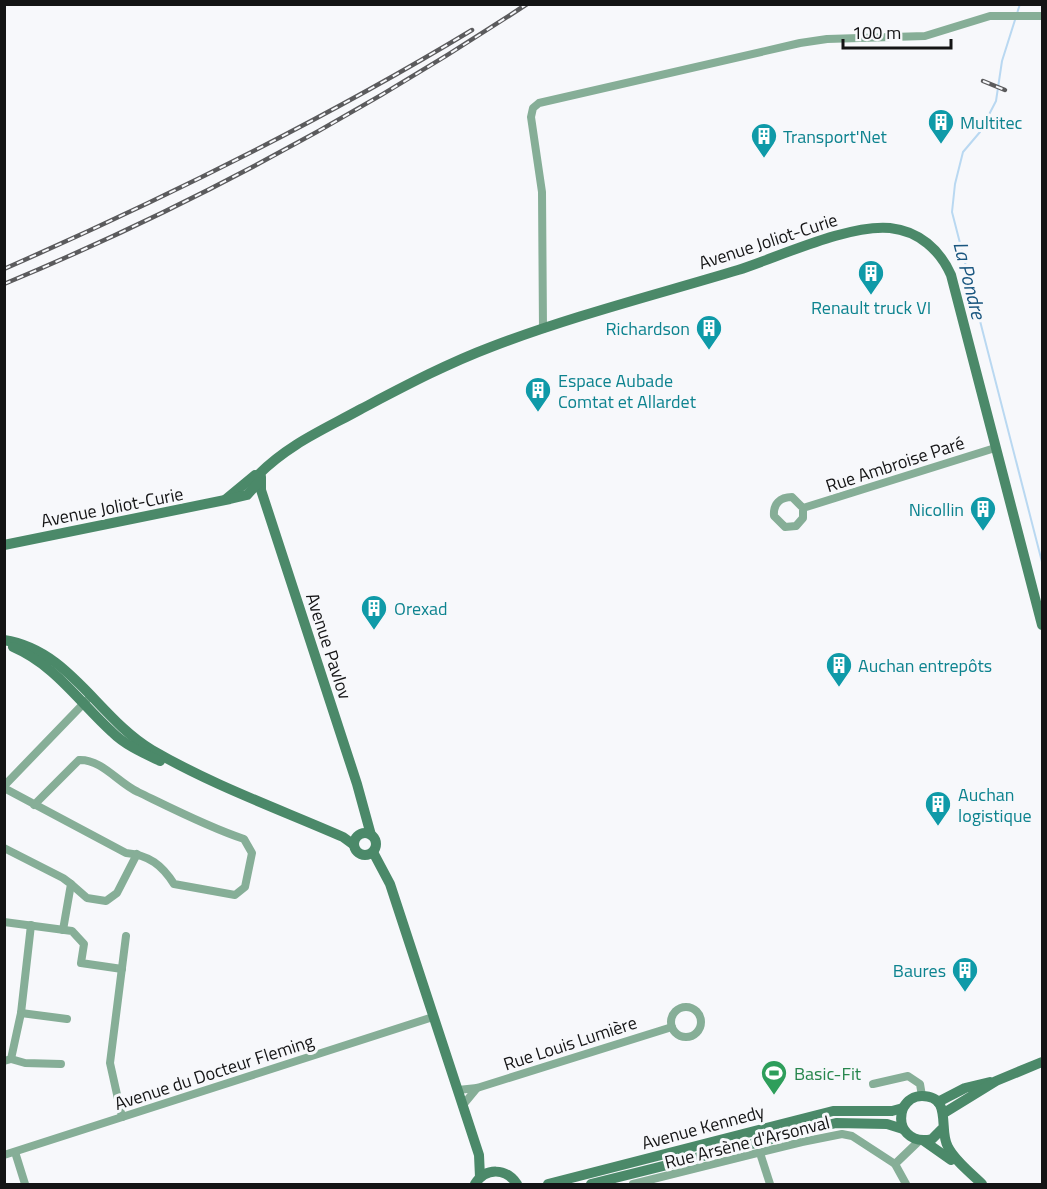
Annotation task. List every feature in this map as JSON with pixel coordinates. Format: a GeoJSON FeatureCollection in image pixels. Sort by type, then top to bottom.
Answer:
{"type":"FeatureCollection","features":[{"type":"Feature","properties":{"kind":"street"},"geometry":{"type":"LineString","coordinates":[[543,329],[542,183],[531,117],[533,108],[539,103],[800,43],[861,37],[925,36],[979,19],[1009,14],[1042,16]]}},
{"type":"Feature","properties":{"kind":"street","name":"Avenue Joliot-Curie"},"geometry":{"type":"LineString","coordinates":[[4,545],[248,495],[256,481],[290,446],[452,363],[543,329],[855,231],[882,228],[902,231],[925,242],[944,260],[951,275],[1042,625]]}},
{"type":"Feature","properties":{"kind":"street","name":"Rue Ambroise Paré"},"geometry":{"type":"LineString","coordinates":[[804,508],[995,448]]}},
{"type":"Feature","properties":{"kind":"street","name":"Avenue Pavlov"},"geometry":{"type":"LineString","coordinates":[[256,481],[368,819],[362,837],[376,842],[370,854]]}},
{"type":"Feature","properties":{"kind":"street"},"geometry":{"type":"LineString","coordinates":[[782,499],[797,500],[804,508],[803,518],[791,528],[780,525],[774,516],[775,506],[782,499]]}},
{"type":"Feature","properties":{"kind":"street"},"geometry":{"type":"LineString","coordinates":[[4,641],[50,669],[87,699],[113,733],[130,746],[167,764],[202,776],[343,837],[362,837],[356,852],[370,854],[387,877],[479,1155],[478,1181]]}},
{"type":"Feature","properties":{"kind":"street"},"geometry":{"type":"LineString","coordinates":[[34,805],[79,760],[90,760],[135,791],[206,822],[217,830],[244,839],[252,853],[245,887],[235,895],[174,884],[163,867],[137,854],[126,853],[34,805],[4,787],[87,699]]}},
{"type":"Feature","properties":{"kind":"street"},"geometry":{"type":"LineString","coordinates":[[4,848],[63,878],[87,898],[106,901],[117,893],[137,854]]}},
{"type":"Feature","properties":{"kind":"street"},"geometry":{"type":"LineString","coordinates":[[63,930],[70,884]]}},
{"type":"Feature","properties":{"kind":"street"},"geometry":{"type":"LineString","coordinates":[[4,922],[72,931],[84,944],[81,963],[122,969]]}},
{"type":"Feature","properties":{"kind":"street"},"geometry":{"type":"LineString","coordinates":[[31,925],[21,1013],[8,1060],[62,1064]]}},
{"type":"Feature","properties":{"kind":"street"},"geometry":{"type":"LineString","coordinates":[[122,1117],[110,1063],[126,936]]}},
{"type":"Feature","properties":{"kind":"street"},"geometry":{"type":"LineString","coordinates":[[21,1013],[67,1018]]}},
{"type":"Feature","properties":{"kind":"street","name":"Avenue du Docteur Fleming"},"geometry":{"type":"LineString","coordinates":[[4,1155],[433,1017]]}},
{"type":"Feature","properties":{"kind":"street","name":"Rue Louis Lumière"},"geometry":{"type":"LineString","coordinates":[[458,1090],[477,1088],[672,1027]]}},
{"type":"Feature","properties":{"kind":"street"},"geometry":{"type":"LineString","coordinates":[[944,1113],[996,1081],[1042,1062]]}},
{"type":"Feature","properties":{"kind":"street"},"geometry":{"type":"LineString","coordinates":[[873,1084],[908,1076],[920,1084],[922,1096],[938,1102],[944,1113],[942,1129],[938,1135],[922,1140],[906,1151],[895,1164]]}},
{"type":"Feature","properties":{"kind":"street"},"geometry":{"type":"LineString","coordinates":[[938,1102],[972,1086],[996,1081]]}},
{"type":"Feature","properties":{"kind":"street"},"geometry":{"type":"LineString","coordinates":[[463,1105],[477,1088]]}},
{"type":"Feature","properties":{"kind":"street","name":"Avenue Kennedy"},"geometry":{"type":"LineString","coordinates":[[548,1185],[833,1111],[892,1111],[903,1108],[912,1099],[922,1096]]}},
{"type":"Feature","properties":{"kind":"street"},"geometry":{"type":"LineString","coordinates":[[903,1108],[900,1115],[905,1132],[906,1151]]}},
{"type":"Feature","properties":{"kind":"street","name":"Avenue Kennedy"},"geometry":{"type":"LineString","coordinates":[[591,1185],[836,1123],[887,1124],[922,1140],[970,1172]]}},
{"type":"Feature","properties":{"kind":"street"},"geometry":{"type":"LineString","coordinates":[[942,1129],[950,1150],[982,1185]]}},
{"type":"Feature","properties":{"kind":"street","name":"Rue Arsène d'Arsonval"},"geometry":{"type":"LineString","coordinates":[[633,1185],[842,1134],[852,1136],[895,1164],[906,1185]]}},
{"type":"Feature","properties":{"kind":"street"},"geometry":{"type":"LineString","coordinates":[[15,1152],[26,1185]]}},
{"type":"Feature","properties":{"kind":"street"},"geometry":{"type":"LineString","coordinates":[[760,1154],[770,1185]]}},
{"type":"Feature","properties":{"kind":"street"},"geometry":{"type":"LineString","coordinates":[[479,1155],[495,1171],[508,1174],[518,1184]]}},
{"type":"Feature","properties":{"kind":"street"},"geometry":{"type":"LineString","coordinates":[[478,1181],[495,1171]]}},
{"type":"Feature","properties":{"kind":"waterway","name":"La Pondre"},"geometry":{"type":"LineString","coordinates":[[1020,4],[1002,61],[996,101],[980,132],[963,152],[955,184],[952,212],[1042,562]]}},
{"type":"Feature","properties":{"kind":"railway"},"geometry":{"type":"LineString","coordinates":[[4,284],[140,224],[272,156],[401,83],[527,4]]}},
{"type":"Feature","properties":{"kind":"railway"},"geometry":{"type":"LineString","coordinates":[[4,269],[123,215],[242,157],[416,63],[472,30]]}},
{"type":"Feature","properties":{"kind":"railway"},"geometry":{"type":"LineString","coordinates":[[983,81],[1005,90]]}},
{"type":"Feature","properties":{"kind":"place","name":"Multitec"},"geometry":{"type":"Point","coordinates":[941,145]}},
{"type":"Feature","properties":{"kind":"place","name":"Transport'Net"},"geometry":{"type":"Point","coordinates":[764,159]}},
{"type":"Feature","properties":{"kind":"place","name":"Renault truck VI"},"geometry":{"type":"Point","coordinates":[871,296]}},
{"type":"Feature","properties":{"kind":"place","name":"Richardson"},"geometry":{"type":"Point","coordinates":[709,351]}},
{"type":"Feature","properties":{"kind":"place","name":"Espace Aubade Comtat et Allardet"},"geometry":{"type":"Point","coordinates":[538,413]}},
{"type":"Feature","properties":{"kind":"place","name":"Nicollin"},"geometry":{"type":"Point","coordinates":[983,532]}},
{"type":"Feature","properties":{"kind":"place","name":"Orexad"},"geometry":{"type":"Point","coordinates":[374,631]}},
{"type":"Feature","properties":{"kind":"place","name":"Auchan entrepôts"},"geometry":{"type":"Point","coordinates":[839,688]}},
{"type":"Feature","properties":{"kind":"place","name":"Auchan logistique"},"geometry":{"type":"Point","coordinates":[938,827]}},
{"type":"Feature","properties":{"kind":"place","name":"Baures"},"geometry":{"type":"Point","coordinates":[965,993]}},
{"type":"Feature","properties":{"kind":"place","name":"Basic-Fit"},"geometry":{"type":"Point","coordinates":[774,1096]}}]}
